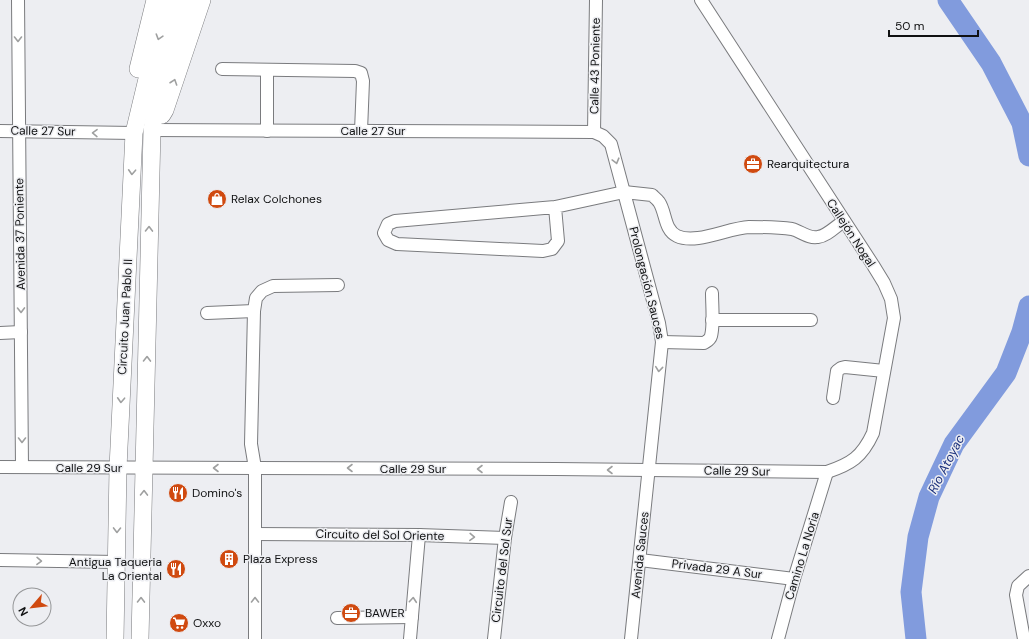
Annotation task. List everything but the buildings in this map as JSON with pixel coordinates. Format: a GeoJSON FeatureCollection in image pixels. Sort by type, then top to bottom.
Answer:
{"type":"FeatureCollection","features":[{"type":"Feature","properties":{"kind":"main road"},"geometry":{"type":"LineString","coordinates":[[134,134],[129,121],[128,109],[155,0]]}},
{"type":"Feature","properties":{"kind":"main road","name":"Circuito Juan Pablo II"},"geometry":{"type":"LineString","coordinates":[[115,639],[118,468],[134,134],[152,58],[170,0]]}},
{"type":"Feature","properties":{"kind":"main road","name":"Circuito Juan Pablo II"},"geometry":{"type":"LineString","coordinates":[[140,639],[152,130],[155,104],[159,88],[186,0]]}},
{"type":"Feature","properties":{"kind":"main road"},"geometry":{"type":"LineString","coordinates":[[152,130],[165,110],[202,0]]}},
{"type":"Feature","properties":{"kind":"street","name":"Avenida 37 Poniente"},"geometry":{"type":"LineString","coordinates":[[18,0],[22,468]]}},
{"type":"Feature","properties":{"kind":"street","name":"Calle 43 Poniente"},"geometry":{"type":"LineString","coordinates":[[594,132],[596,0]]}},
{"type":"Feature","properties":{"kind":"street","name":"Callejón Nogal"},"geometry":{"type":"LineString","coordinates":[[701,0],[880,277],[891,299],[894,318],[882,371],[873,433],[867,446],[858,457],[845,466],[827,472]]}},
{"type":"Feature","properties":{"kind":"street"},"geometry":{"type":"LineString","coordinates":[[222,69],[355,71],[361,73],[363,81],[361,131]]}},
{"type":"Feature","properties":{"kind":"street"},"geometry":{"type":"LineString","coordinates":[[267,131],[268,70]]}},
{"type":"Feature","properties":{"kind":"street","name":"Calle 27 Sur"},"geometry":{"type":"LineString","coordinates":[[152,130],[594,132]]}},
{"type":"Feature","properties":{"kind":"street","name":"Calle 27 Sur"},"geometry":{"type":"LineString","coordinates":[[0,131],[134,134]]}},
{"type":"Feature","properties":{"kind":"street","name":"Prolongación Sauces"},"geometry":{"type":"LineString","coordinates":[[594,132],[603,136],[611,144],[659,323],[662,342],[649,470]]}},
{"type":"Feature","properties":{"kind":"street"},"geometry":{"type":"LineString","coordinates":[[555,207],[558,241],[552,249],[543,251],[397,244],[388,240],[384,233],[388,224],[395,221],[555,207],[624,192],[652,195],[659,202],[668,227],[676,236],[688,238],[704,237],[750,227],[791,229],[818,238],[844,221]]}},
{"type":"Feature","properties":{"kind":"street"},"geometry":{"type":"LineString","coordinates":[[255,639],[256,468],[251,444],[254,311],[256,298],[262,291],[273,286],[338,285]]}},
{"type":"Feature","properties":{"kind":"street"},"geometry":{"type":"LineString","coordinates":[[662,342],[704,343],[708,341],[711,336],[712,293]]}},
{"type":"Feature","properties":{"kind":"street"},"geometry":{"type":"LineString","coordinates":[[207,313],[254,311]]}},
{"type":"Feature","properties":{"kind":"street"},"geometry":{"type":"LineString","coordinates":[[712,320],[811,320]]}},
{"type":"Feature","properties":{"kind":"street"},"geometry":{"type":"LineString","coordinates":[[0,333],[21,332]]}},
{"type":"Feature","properties":{"kind":"street"},"geometry":{"type":"LineString","coordinates":[[833,398],[837,371],[841,368],[846,367],[882,371]]}},
{"type":"Feature","properties":{"kind":"street","name":"Calle 29 Sur"},"geometry":{"type":"LineString","coordinates":[[0,467],[827,472]]}},
{"type":"Feature","properties":{"kind":"street","name":"Avenida Sauces"},"geometry":{"type":"LineString","coordinates":[[631,639],[649,470]]}},
{"type":"Feature","properties":{"kind":"street","name":"Camino La Noria"},"geometry":{"type":"LineString","coordinates":[[778,639],[794,579],[827,472]]}},
{"type":"Feature","properties":{"kind":"street","name":"Circuito del Sol Sur"},"geometry":{"type":"LineString","coordinates":[[494,639],[505,538],[511,502]]}},
{"type":"Feature","properties":{"kind":"street","name":"Circuito del Sol Oriente"},"geometry":{"type":"LineString","coordinates":[[255,534],[419,535],[505,538]]}},
{"type":"Feature","properties":{"kind":"street"},"geometry":{"type":"LineString","coordinates":[[410,639],[419,535]]}},
{"type":"Feature","properties":{"kind":"street"},"geometry":{"type":"LineString","coordinates":[[0,560],[116,562]]}},
{"type":"Feature","properties":{"kind":"street","name":"Privada 29 A Sur"},"geometry":{"type":"LineString","coordinates":[[640,560],[794,579]]}},
{"type":"Feature","properties":{"kind":"street"},"geometry":{"type":"LineString","coordinates":[[1024,639],[1016,594],[1018,586],[1029,576]]}},
{"type":"Feature","properties":{"kind":"street"},"geometry":{"type":"LineString","coordinates":[[337,618],[412,617]]}},
{"type":"Feature","properties":{"kind":"waterway","name":"Río Atoyac"},"geometry":{"type":"LineString","coordinates":[[948,0],[991,63],[1022,123],[1029,156]]}},
{"type":"Feature","properties":{"kind":"waterway","name":"Río Atoyac"},"geometry":{"type":"LineString","coordinates":[[916,639],[911,592],[918,537],[929,497],[954,444],[1006,373],[1022,332],[1029,306]]}},
{"type":"Feature","properties":{"kind":"place","name":"Rearquitectura"},"geometry":{"type":"Point","coordinates":[753,164]}},
{"type":"Feature","properties":{"kind":"place","name":"Relax Colchones"},"geometry":{"type":"Point","coordinates":[217,199]}},
{"type":"Feature","properties":{"kind":"place","name":"Domino's"},"geometry":{"type":"Point","coordinates":[178,493]}},
{"type":"Feature","properties":{"kind":"place","name":"Plaza Express"},"geometry":{"type":"Point","coordinates":[229,559]}},
{"type":"Feature","properties":{"kind":"place","name":"Antigua Taqueria La Oriental"},"geometry":{"type":"Point","coordinates":[176,569]}},
{"type":"Feature","properties":{"kind":"place","name":"BAWER"},"geometry":{"type":"Point","coordinates":[351,613]}},
{"type":"Feature","properties":{"kind":"place","name":"Oxxo"},"geometry":{"type":"Point","coordinates":[179,623]}}]}
